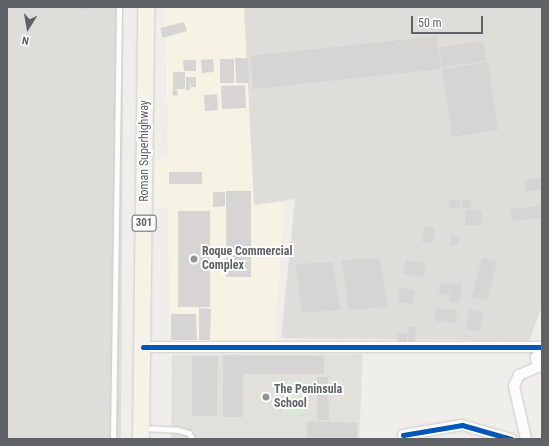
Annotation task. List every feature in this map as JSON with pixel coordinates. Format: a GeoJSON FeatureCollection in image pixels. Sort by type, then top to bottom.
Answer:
{"type":"FeatureCollection","features":[{"type":"Feature","properties":{"kind":"main road","name":"Roman Superhighway"},"geometry":{"type":"LineString","coordinates":[[141,434],[146,7]]}},
{"type":"Feature","properties":{"kind":"street"},"geometry":{"type":"LineString","coordinates":[[143,347],[542,347]]}},
{"type":"Feature","properties":{"kind":"street"},"geometry":{"type":"LineString","coordinates":[[526,439],[514,386],[519,375],[540,366],[536,357],[542,352]]}},
{"type":"Feature","properties":{"kind":"street"},"geometry":{"type":"LineString","coordinates":[[403,435],[462,425],[511,439]]}},
{"type":"Feature","properties":{"kind":"lane"},"geometry":{"type":"LineString","coordinates":[[113,439],[120,7]]}},
{"type":"Feature","properties":{"kind":"lane"},"geometry":{"type":"LineString","coordinates":[[141,434],[178,430],[188,433],[192,439]]}},
{"type":"Feature","properties":{"kind":"shaded area"},"geometry":{"type":"Polygon","coordinates":[[[7,7],[123,7],[121,439],[7,439],[7,7]]]}},
{"type":"Feature","properties":{"kind":"shaded area"},"geometry":{"type":"Polygon","coordinates":[[[165,7],[244,7],[254,205],[285,203],[274,341],[171,341],[168,208],[156,208],[155,159],[168,158],[165,7]]]}},
{"type":"Feature","properties":{"kind":"shaded area"},"geometry":{"type":"Polygon","coordinates":[[[244,7],[542,7],[542,307],[529,341],[281,338],[295,199],[254,205],[244,7]]]}},
{"type":"Feature","properties":{"kind":"shaded area","name":"The Peninsula School"},"geometry":{"type":"Polygon","coordinates":[[[363,354],[359,439],[171,439],[172,355],[363,354]]]}},
{"type":"Feature","properties":{"kind":"green space"},"geometry":{"type":"Polygon","coordinates":[[[286,381],[307,381],[305,414],[284,414],[286,381]]]}},
{"type":"Feature","properties":{"kind":"building"},"geometry":{"type":"Polygon","coordinates":[[[74,7],[89,7],[88,11],[74,7]]]}},
{"type":"Feature","properties":{"kind":"building"},"geometry":{"type":"Polygon","coordinates":[[[184,22],[187,31],[163,38],[160,28],[184,22]]]}},
{"type":"Feature","properties":{"kind":"building"},"geometry":{"type":"Polygon","coordinates":[[[437,36],[441,69],[253,89],[250,56],[437,36]]]}},
{"type":"Feature","properties":{"kind":"building"},"geometry":{"type":"Polygon","coordinates":[[[483,41],[486,61],[442,67],[439,47],[483,41]]]}},
{"type":"Feature","properties":{"kind":"building"},"geometry":{"type":"Polygon","coordinates":[[[235,58],[248,58],[249,83],[236,83],[235,58]]]}},
{"type":"Feature","properties":{"kind":"building"},"geometry":{"type":"Polygon","coordinates":[[[213,59],[214,72],[202,73],[201,60],[213,59]]]}},
{"type":"Feature","properties":{"kind":"building"},"geometry":{"type":"Polygon","coordinates":[[[220,59],[234,59],[234,83],[220,83],[220,59]]]}},
{"type":"Feature","properties":{"kind":"building"},"geometry":{"type":"Polygon","coordinates":[[[183,60],[196,60],[196,71],[184,71],[183,60]]]}},
{"type":"Feature","properties":{"kind":"building"},"geometry":{"type":"Polygon","coordinates":[[[488,62],[498,130],[452,137],[442,69],[488,62]]]}},
{"type":"Feature","properties":{"kind":"building"},"geometry":{"type":"Polygon","coordinates":[[[173,72],[185,72],[185,89],[173,89],[173,72]]]}},
{"type":"Feature","properties":{"kind":"building"},"geometry":{"type":"Polygon","coordinates":[[[186,77],[191,77],[190,90],[186,90],[186,77]]]}},
{"type":"Feature","properties":{"kind":"building"},"geometry":{"type":"Polygon","coordinates":[[[191,77],[196,77],[196,87],[191,87],[191,77]]]}},
{"type":"Feature","properties":{"kind":"building"},"geometry":{"type":"Polygon","coordinates":[[[245,85],[246,108],[222,109],[221,86],[245,85]]]}},
{"type":"Feature","properties":{"kind":"building"},"geometry":{"type":"Polygon","coordinates":[[[173,89],[178,90],[177,96],[172,95],[173,89]]]}},
{"type":"Feature","properties":{"kind":"building"},"geometry":{"type":"Polygon","coordinates":[[[217,94],[218,110],[205,111],[204,95],[217,94]]]}},
{"type":"Feature","properties":{"kind":"building"},"geometry":{"type":"Polygon","coordinates":[[[169,172],[202,172],[202,184],[169,184],[169,172]]]}},
{"type":"Feature","properties":{"kind":"building"},"geometry":{"type":"Polygon","coordinates":[[[542,177],[542,189],[526,192],[525,180],[542,177]]]}},
{"type":"Feature","properties":{"kind":"building"},"geometry":{"type":"Polygon","coordinates":[[[226,191],[251,191],[251,277],[226,277],[226,191]]]}},
{"type":"Feature","properties":{"kind":"building"},"geometry":{"type":"Polygon","coordinates":[[[213,192],[225,192],[225,206],[213,207],[213,192]]]}},
{"type":"Feature","properties":{"kind":"building"},"geometry":{"type":"Polygon","coordinates":[[[459,199],[460,208],[450,208],[449,200],[459,199]]]}},
{"type":"Feature","properties":{"kind":"building"},"geometry":{"type":"Polygon","coordinates":[[[470,199],[471,208],[462,208],[461,200],[470,199]]]}},
{"type":"Feature","properties":{"kind":"building"},"geometry":{"type":"Polygon","coordinates":[[[540,206],[541,218],[512,221],[511,209],[540,206]]]}},
{"type":"Feature","properties":{"kind":"building"},"geometry":{"type":"Polygon","coordinates":[[[465,210],[482,210],[482,225],[465,225],[465,210]]]}},
{"type":"Feature","properties":{"kind":"building","name":"Roque Commercial Complex"},"geometry":{"type":"Polygon","coordinates":[[[178,211],[210,211],[210,307],[178,307],[178,211]]]}},
{"type":"Feature","properties":{"kind":"building"},"geometry":{"type":"Polygon","coordinates":[[[424,226],[435,227],[433,243],[422,242],[424,226]]]}},
{"type":"Feature","properties":{"kind":"building"},"geometry":{"type":"Polygon","coordinates":[[[451,236],[459,237],[458,246],[450,245],[451,236]]]}},
{"type":"Feature","properties":{"kind":"building"},"geometry":{"type":"Polygon","coordinates":[[[380,258],[387,307],[348,310],[342,260],[380,258]]]}},
{"type":"Feature","properties":{"kind":"building"},"geometry":{"type":"Polygon","coordinates":[[[482,258],[497,262],[487,301],[472,297],[482,258]]]}},
{"type":"Feature","properties":{"kind":"building"},"geometry":{"type":"Polygon","coordinates":[[[406,260],[426,263],[424,277],[403,274],[406,260]]]}},
{"type":"Feature","properties":{"kind":"building"},"geometry":{"type":"Polygon","coordinates":[[[333,262],[340,310],[302,313],[296,264],[333,262]]]}},
{"type":"Feature","properties":{"kind":"building"},"geometry":{"type":"Polygon","coordinates":[[[440,283],[450,284],[448,296],[439,294],[440,283]]]}},
{"type":"Feature","properties":{"kind":"building"},"geometry":{"type":"Polygon","coordinates":[[[450,283],[462,284],[460,303],[449,302],[450,283]]]}},
{"type":"Feature","properties":{"kind":"building"},"geometry":{"type":"Polygon","coordinates":[[[400,288],[415,290],[413,304],[398,302],[400,288]]]}},
{"type":"Feature","properties":{"kind":"building"},"geometry":{"type":"Polygon","coordinates":[[[199,308],[211,309],[210,340],[199,340],[199,308]]]}},
{"type":"Feature","properties":{"kind":"building"},"geometry":{"type":"Polygon","coordinates":[[[436,308],[457,310],[456,323],[435,321],[436,308]]]}},
{"type":"Feature","properties":{"kind":"building"},"geometry":{"type":"Polygon","coordinates":[[[470,309],[484,312],[479,332],[465,328],[470,309]]]}},
{"type":"Feature","properties":{"kind":"building"},"geometry":{"type":"Polygon","coordinates":[[[171,314],[196,314],[197,340],[171,340],[171,314]]]}},
{"type":"Feature","properties":{"kind":"building"},"geometry":{"type":"Polygon","coordinates":[[[409,327],[416,327],[415,342],[408,342],[409,327]]]}},
{"type":"Feature","properties":{"kind":"building"},"geometry":{"type":"Polygon","coordinates":[[[397,333],[407,333],[407,342],[397,342],[397,333]]]}},
{"type":"Feature","properties":{"kind":"building"},"geometry":{"type":"Polygon","coordinates":[[[223,355],[324,356],[324,374],[243,374],[243,417],[223,417],[223,355]]]}},
{"type":"Feature","properties":{"kind":"building"},"geometry":{"type":"Polygon","coordinates":[[[192,356],[218,356],[217,416],[192,416],[192,356]]]}},
{"type":"Feature","properties":{"kind":"building"},"geometry":{"type":"Polygon","coordinates":[[[317,377],[328,377],[329,420],[317,420],[317,377]]]}},
{"type":"Feature","properties":{"kind":"building"},"geometry":{"type":"Polygon","coordinates":[[[307,421],[357,423],[357,439],[306,439],[307,421]]]}},
{"type":"Feature","properties":{"kind":"cycle path"},"geometry":{"type":"LineString","coordinates":[[143,347],[542,347]]}},
{"type":"Feature","properties":{"kind":"cycle path"},"geometry":{"type":"LineString","coordinates":[[403,435],[462,425],[511,439]]}},
{"type":"Feature","properties":{"kind":"place","name":"Roque Commercial Complex"},"geometry":{"type":"Point","coordinates":[194,259]}},
{"type":"Feature","properties":{"kind":"place","name":"The Peninsula School"},"geometry":{"type":"Point","coordinates":[266,397]}}]}
